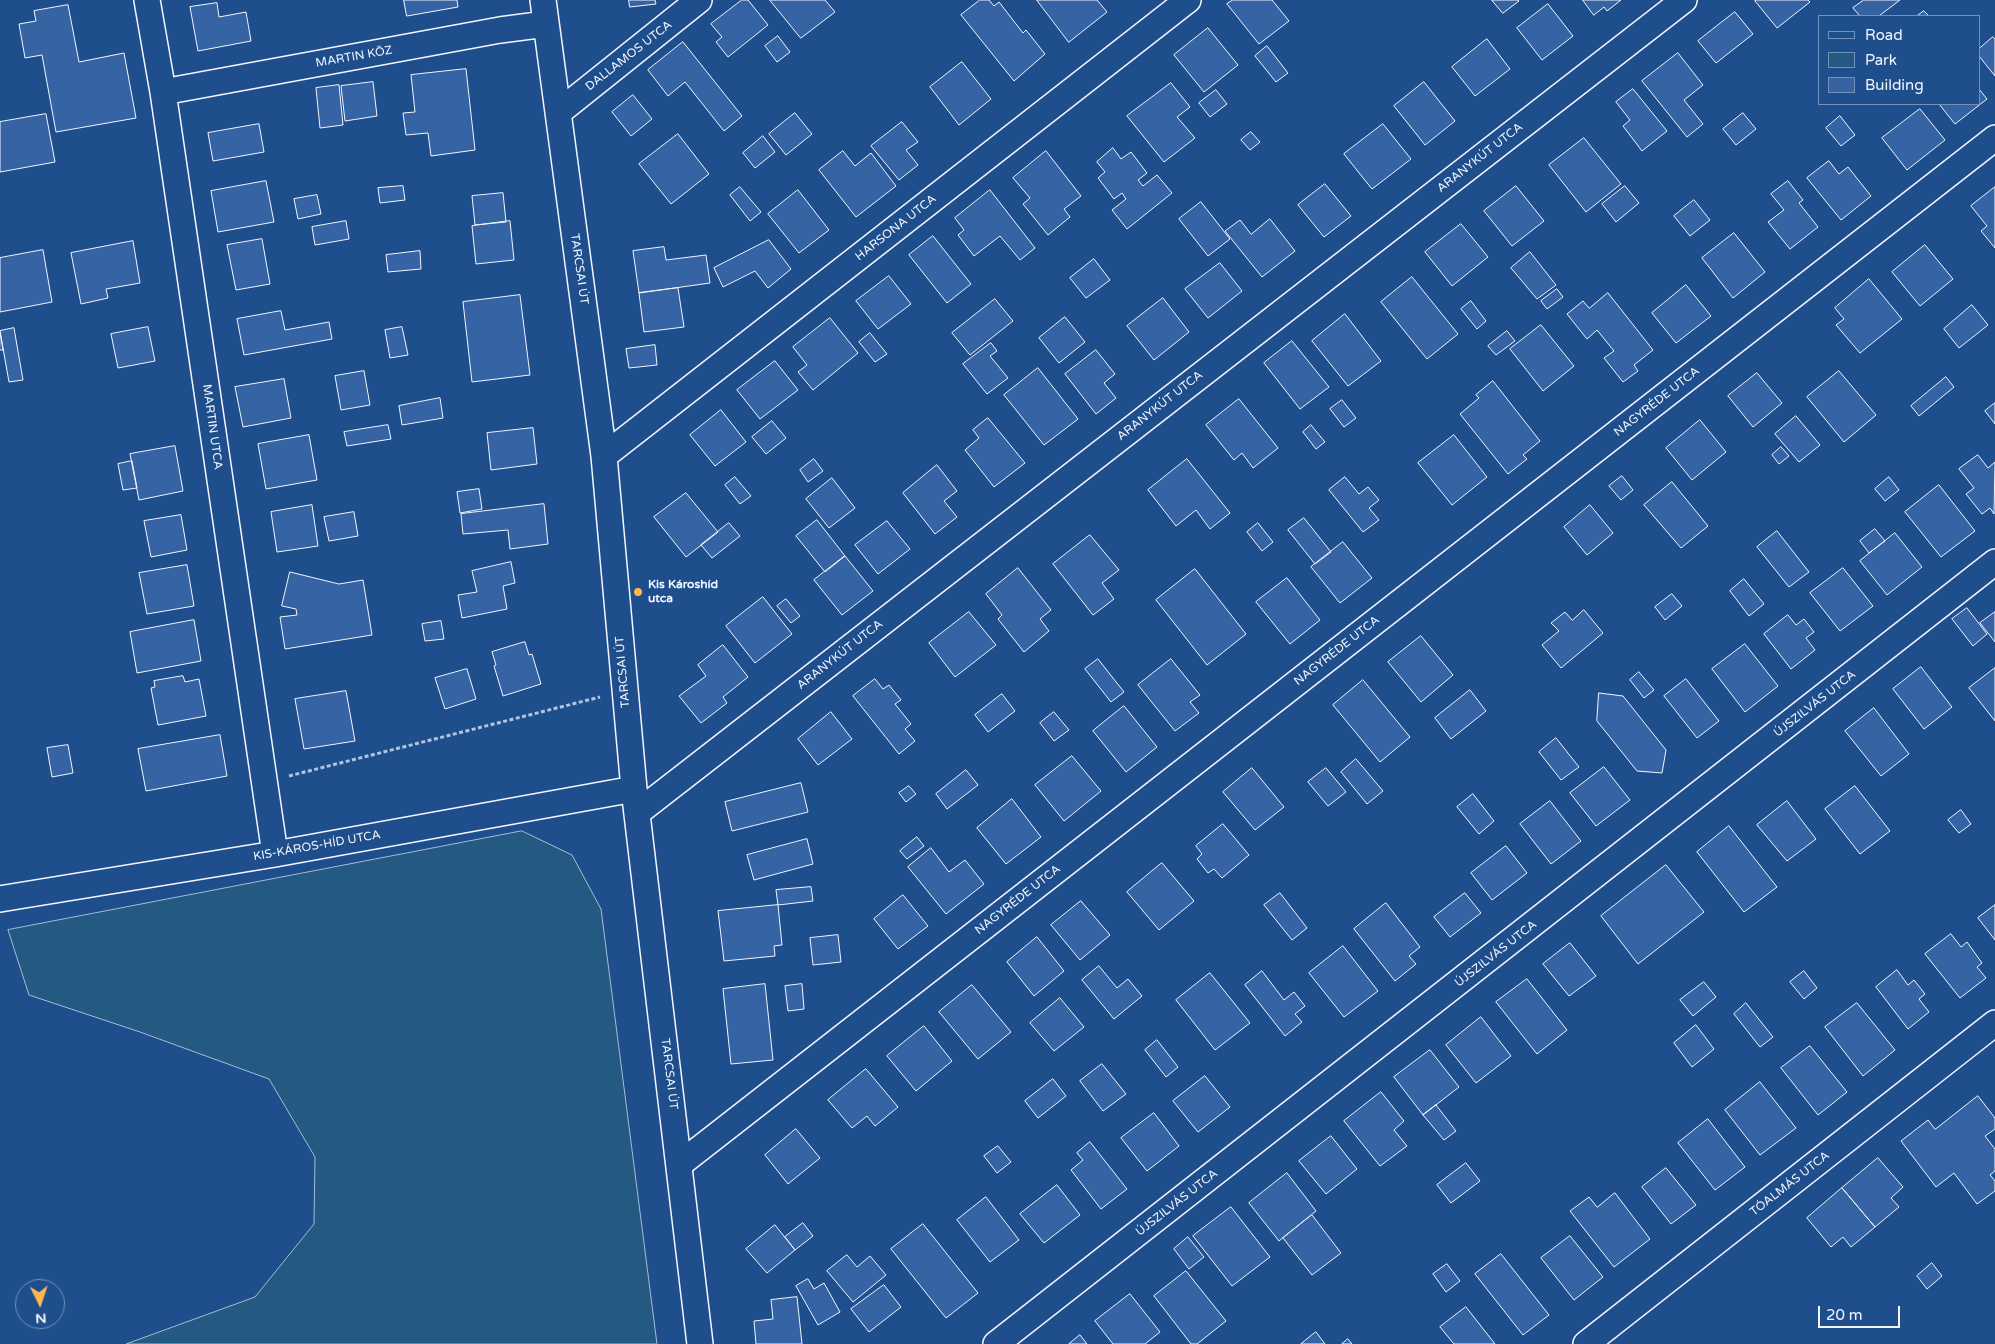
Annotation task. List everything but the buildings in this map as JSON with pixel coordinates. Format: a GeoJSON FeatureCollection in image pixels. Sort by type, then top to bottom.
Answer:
{"type":"FeatureCollection","features":[{"type":"Feature","properties":{"kind":"street","name":"MARTIN UTCA"},"geometry":{"type":"LineString","coordinates":[[147,0],[163,92],[275,854]]}},
{"type":"Feature","properties":{"kind":"street","name":"DALLAMOS UTCA"},"geometry":{"type":"LineString","coordinates":[[558,112],[699,0]]}},
{"type":"Feature","properties":{"kind":"street","name":"HARSONA UTCA"},"geometry":{"type":"LineString","coordinates":[[604,456],[1188,0]]}},
{"type":"Feature","properties":{"kind":"street","name":"ARANYKÚT UTCA"},"geometry":{"type":"LineString","coordinates":[[635,801],[1684,0]]}},
{"type":"Feature","properties":{"kind":"street","name":"MARTIN KÖZ"},"geometry":{"type":"LineString","coordinates":[[163,92],[500,30],[544,12]]}},
{"type":"Feature","properties":{"kind":"street","name":"TARCSAI ÚT"},"geometry":{"type":"LineString","coordinates":[[544,12],[604,456],[635,801],[680,1164],[700,1344]]}},
{"type":"Feature","properties":{"kind":"street","name":"NAGYRÉDE UTCA"},"geometry":{"type":"LineString","coordinates":[[680,1164],[1995,138]]}},
{"type":"Feature","properties":{"kind":"street","name":"ÚJSZILVÁS UTCA"},"geometry":{"type":"LineString","coordinates":[[996,1344],[1995,562]]}},
{"type":"Feature","properties":{"kind":"street","name":"KIS-KÁROS-HÍD UTCA"},"geometry":{"type":"LineString","coordinates":[[0,899],[275,854],[635,801]]}},
{"type":"Feature","properties":{"kind":"street","name":"TÓALMÁS UTCA"},"geometry":{"type":"LineString","coordinates":[[1586,1344],[1995,1023]]}},
{"type":"Feature","properties":{"kind":"path"},"geometry":{"type":"LineString","coordinates":[[264,782],[625,691]]}},
{"type":"Feature","properties":{"kind":"green space"},"geometry":{"type":"Polygon","coordinates":[[[522,831],[572,855],[601,909],[657,1344],[126,1344],[255,1297],[314,1224],[315,1157],[269,1079],[140,1032],[29,995],[8,930],[522,831]]]}},
{"type":"Feature","properties":{"kind":"place","name":"Kis Károshíd utca"},"geometry":{"type":"Point","coordinates":[638,592]}}]}
